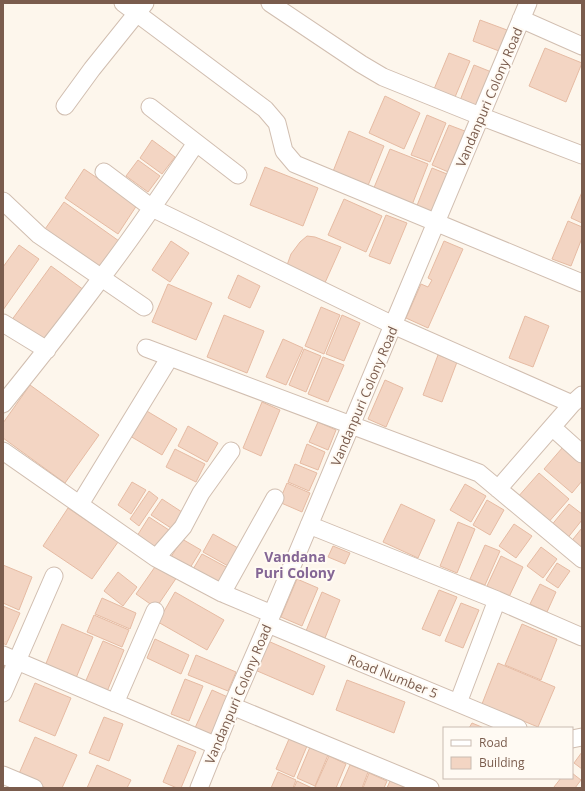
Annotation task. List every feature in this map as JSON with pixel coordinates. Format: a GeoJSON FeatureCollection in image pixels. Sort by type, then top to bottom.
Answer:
{"type":"FeatureCollection","features":[{"type":"Feature","properties":{"kind":"street"},"geometry":{"type":"LineString","coordinates":[[270,3],[383,77],[582,156]]}},
{"type":"Feature","properties":{"kind":"street"},"geometry":{"type":"LineString","coordinates":[[65,106],[135,6],[265,109],[277,123],[284,151],[295,164],[582,283]]}},
{"type":"Feature","properties":{"kind":"street"},"geometry":{"type":"LineString","coordinates":[[525,7],[582,46]]}},
{"type":"Feature","properties":{"kind":"street","name":"Vandanpuri Colony Road"},"geometry":{"type":"LineString","coordinates":[[199,788],[525,7]]}},
{"type":"Feature","properties":{"kind":"street"},"geometry":{"type":"LineString","coordinates":[[150,107],[238,175]]}},
{"type":"Feature","properties":{"kind":"street"},"geometry":{"type":"LineString","coordinates":[[3,404],[47,350],[102,278],[196,143]]}},
{"type":"Feature","properties":{"kind":"street"},"geometry":{"type":"LineString","coordinates":[[104,172],[152,208],[393,325],[577,400],[498,489]]}},
{"type":"Feature","properties":{"kind":"street"},"geometry":{"type":"LineString","coordinates":[[3,201],[39,235],[144,306]]}},
{"type":"Feature","properties":{"kind":"street"},"geometry":{"type":"LineString","coordinates":[[3,323],[47,350]]}},
{"type":"Feature","properties":{"kind":"street"},"geometry":{"type":"LineString","coordinates":[[146,348],[479,473],[582,559]]}},
{"type":"Feature","properties":{"kind":"street"},"geometry":{"type":"LineString","coordinates":[[80,504],[170,357]]}},
{"type":"Feature","properties":{"kind":"street"},"geometry":{"type":"LineString","coordinates":[[552,427],[582,454]]}},
{"type":"Feature","properties":{"kind":"street","name":"Road Number 5"},"geometry":{"type":"LineString","coordinates":[[3,451],[156,558],[270,619],[458,703],[516,727]]}},
{"type":"Feature","properties":{"kind":"street"},"geometry":{"type":"LineString","coordinates":[[156,558],[183,527],[201,493],[231,451]]}},
{"type":"Feature","properties":{"kind":"street"},"geometry":{"type":"LineString","coordinates":[[222,593],[275,498]]}},
{"type":"Feature","properties":{"kind":"street"},"geometry":{"type":"LineString","coordinates":[[309,525],[497,600],[582,637]]}},
{"type":"Feature","properties":{"kind":"street"},"geometry":{"type":"LineString","coordinates":[[3,694],[10,658],[54,576]]}},
{"type":"Feature","properties":{"kind":"street"},"geometry":{"type":"LineString","coordinates":[[458,703],[497,600]]}},
{"type":"Feature","properties":{"kind":"street"},"geometry":{"type":"LineString","coordinates":[[115,703],[155,611]]}},
{"type":"Feature","properties":{"kind":"street"},"geometry":{"type":"LineString","coordinates":[[10,658],[216,746]]}},
{"type":"Feature","properties":{"kind":"street"},"geometry":{"type":"LineString","coordinates":[[232,706],[430,788]]}},
{"type":"Feature","properties":{"kind":"street"},"geometry":{"type":"LineString","coordinates":[[3,774],[34,788]]}},
{"type":"Feature","properties":{"kind":"building"},"geometry":{"type":"Polygon","coordinates":[[[480,20],[507,30],[499,51],[473,41],[480,20]]]}},
{"type":"Feature","properties":{"kind":"building"},"geometry":{"type":"Polygon","coordinates":[[[545,48],[582,63],[566,102],[529,86],[545,48]]]}},
{"type":"Feature","properties":{"kind":"building"},"geometry":{"type":"Polygon","coordinates":[[[449,53],[470,61],[453,102],[432,94],[449,53]]]}},
{"type":"Feature","properties":{"kind":"building"},"geometry":{"type":"Polygon","coordinates":[[[474,65],[494,73],[479,111],[459,103],[474,65]]]}},
{"type":"Feature","properties":{"kind":"building"},"geometry":{"type":"Polygon","coordinates":[[[385,96],[420,113],[404,149],[369,133],[385,96]]]}},
{"type":"Feature","properties":{"kind":"building"},"geometry":{"type":"Polygon","coordinates":[[[427,115],[446,123],[430,162],[411,155],[427,115]]]}},
{"type":"Feature","properties":{"kind":"building"},"geometry":{"type":"Polygon","coordinates":[[[449,125],[470,133],[453,174],[432,165],[449,125]]]}},
{"type":"Feature","properties":{"kind":"building"},"geometry":{"type":"Polygon","coordinates":[[[349,131],[384,146],[367,188],[332,174],[349,131]]]}},
{"type":"Feature","properties":{"kind":"building"},"geometry":{"type":"Polygon","coordinates":[[[152,140],[175,157],[162,174],[140,158],[152,140]]]}},
{"type":"Feature","properties":{"kind":"building"},"geometry":{"type":"Polygon","coordinates":[[[390,149],[428,164],[412,205],[373,190],[390,149]]]}},
{"type":"Feature","properties":{"kind":"building"},"geometry":{"type":"Polygon","coordinates":[[[138,160],[160,176],[148,192],[126,176],[138,160]]]}},
{"type":"Feature","properties":{"kind":"building"},"geometry":{"type":"Polygon","coordinates":[[[265,167],[318,188],[303,226],[250,205],[265,167]]]}},
{"type":"Feature","properties":{"kind":"building"},"geometry":{"type":"Polygon","coordinates":[[[432,168],[452,176],[436,216],[416,208],[432,168]]]}},
{"type":"Feature","properties":{"kind":"building"},"geometry":{"type":"Polygon","coordinates":[[[84,169],[137,205],[118,234],[65,198],[84,169]]]}},
{"type":"Feature","properties":{"kind":"building"},"geometry":{"type":"Polygon","coordinates":[[[582,192],[582,223],[571,218],[582,192]]]}},
{"type":"Feature","properties":{"kind":"building"},"geometry":{"type":"Polygon","coordinates":[[[344,199],[382,216],[366,252],[328,235],[344,199]]]}},
{"type":"Feature","properties":{"kind":"building"},"geometry":{"type":"Polygon","coordinates":[[[64,202],[119,241],[98,270],[43,232],[64,202]]]}},
{"type":"Feature","properties":{"kind":"building"},"geometry":{"type":"Polygon","coordinates":[[[386,215],[407,223],[390,264],[369,256],[386,215]]]}},
{"type":"Feature","properties":{"kind":"building"},"geometry":{"type":"Polygon","coordinates":[[[568,221],[582,227],[582,238],[571,266],[552,259],[568,221]]]}},
{"type":"Feature","properties":{"kind":"building"},"geometry":{"type":"Polygon","coordinates":[[[307,236],[315,237],[341,247],[324,285],[286,268],[291,254],[300,242],[307,236]]]}},
{"type":"Feature","properties":{"kind":"building"},"geometry":{"type":"Polygon","coordinates":[[[171,241],[189,253],[170,282],[152,270],[171,241]]]}},
{"type":"Feature","properties":{"kind":"building"},"geometry":{"type":"Polygon","coordinates":[[[444,241],[463,249],[428,328],[406,318],[421,284],[428,287],[432,280],[428,278],[444,241]]]}},
{"type":"Feature","properties":{"kind":"building"},"geometry":{"type":"Polygon","coordinates":[[[19,245],[39,259],[3,310],[3,267],[19,245]]]}},
{"type":"Feature","properties":{"kind":"building"},"geometry":{"type":"Polygon","coordinates":[[[51,266],[84,290],[43,345],[11,321],[51,266]]]}},
{"type":"Feature","properties":{"kind":"building"},"geometry":{"type":"Polygon","coordinates":[[[238,275],[260,286],[250,308],[228,298],[238,275]]]}},
{"type":"Feature","properties":{"kind":"building"},"geometry":{"type":"Polygon","coordinates":[[[168,284],[212,303],[196,340],[152,322],[168,284]]]}},
{"type":"Feature","properties":{"kind":"building"},"geometry":{"type":"Polygon","coordinates":[[[321,307],[340,315],[324,354],[305,346],[321,307]]]}},
{"type":"Feature","properties":{"kind":"building"},"geometry":{"type":"Polygon","coordinates":[[[224,315],[264,331],[247,373],[207,357],[224,315]]]}},
{"type":"Feature","properties":{"kind":"building"},"geometry":{"type":"Polygon","coordinates":[[[342,315],[360,323],[344,361],[326,354],[342,315]]]}},
{"type":"Feature","properties":{"kind":"building"},"geometry":{"type":"Polygon","coordinates":[[[525,316],[549,326],[533,367],[509,358],[525,316]]]}},
{"type":"Feature","properties":{"kind":"building"},"geometry":{"type":"Polygon","coordinates":[[[283,339],[303,348],[286,385],[266,377],[283,339]]]}},
{"type":"Feature","properties":{"kind":"building"},"geometry":{"type":"Polygon","coordinates":[[[304,349],[321,356],[306,392],[289,385],[304,349]]]}},
{"type":"Feature","properties":{"kind":"building"},"geometry":{"type":"Polygon","coordinates":[[[438,355],[457,362],[442,402],[423,395],[438,355]]]}},
{"type":"Feature","properties":{"kind":"building"},"geometry":{"type":"Polygon","coordinates":[[[323,357],[344,365],[328,402],[308,394],[323,357]]]}},
{"type":"Feature","properties":{"kind":"building"},"geometry":{"type":"Polygon","coordinates":[[[385,380],[403,388],[386,427],[368,419],[385,380]]]}},
{"type":"Feature","properties":{"kind":"building"},"geometry":{"type":"Polygon","coordinates":[[[30,385],[99,435],[65,483],[3,438],[3,423],[30,385]]]}},
{"type":"Feature","properties":{"kind":"building"},"geometry":{"type":"Polygon","coordinates":[[[262,402],[280,410],[261,456],[243,448],[262,402]]]}},
{"type":"Feature","properties":{"kind":"building"},"geometry":{"type":"Polygon","coordinates":[[[140,407],[177,429],[162,455],[125,433],[140,407]]]}},
{"type":"Feature","properties":{"kind":"building"},"geometry":{"type":"Polygon","coordinates":[[[318,422],[336,430],[328,450],[309,442],[318,422]]]}},
{"type":"Feature","properties":{"kind":"building"},"geometry":{"type":"Polygon","coordinates":[[[188,426],[218,443],[207,462],[178,446],[188,426]]]}},
{"type":"Feature","properties":{"kind":"building"},"geometry":{"type":"Polygon","coordinates":[[[307,444],[325,452],[318,470],[300,463],[307,444]]]}},
{"type":"Feature","properties":{"kind":"building"},"geometry":{"type":"Polygon","coordinates":[[[563,447],[582,463],[582,481],[572,493],[544,469],[563,447]]]}},
{"type":"Feature","properties":{"kind":"building"},"geometry":{"type":"Polygon","coordinates":[[[175,449],[205,464],[196,482],[166,467],[175,449]]]}},
{"type":"Feature","properties":{"kind":"building"},"geometry":{"type":"Polygon","coordinates":[[[295,464],[317,473],[309,491],[288,482],[295,464]]]}},
{"type":"Feature","properties":{"kind":"building"},"geometry":{"type":"Polygon","coordinates":[[[539,473],[569,499],[546,525],[517,498],[539,473]]]}},
{"type":"Feature","properties":{"kind":"building"},"geometry":{"type":"Polygon","coordinates":[[[132,482],[146,490],[131,514],[118,505],[132,482]]]}},
{"type":"Feature","properties":{"kind":"building"},"geometry":{"type":"Polygon","coordinates":[[[287,483],[310,493],[302,512],[279,502],[287,483]]]}},
{"type":"Feature","properties":{"kind":"building"},"geometry":{"type":"Polygon","coordinates":[[[465,484],[486,496],[471,522],[450,510],[465,484]]]}},
{"type":"Feature","properties":{"kind":"building"},"geometry":{"type":"Polygon","coordinates":[[[149,491],[158,498],[139,526],[130,519],[149,491]]]}},
{"type":"Feature","properties":{"kind":"building"},"geometry":{"type":"Polygon","coordinates":[[[162,499],[185,514],[174,530],[151,515],[162,499]]]}},
{"type":"Feature","properties":{"kind":"building"},"geometry":{"type":"Polygon","coordinates":[[[487,500],[504,510],[490,535],[473,525],[487,500]]]}},
{"type":"Feature","properties":{"kind":"building"},"geometry":{"type":"Polygon","coordinates":[[[401,504],[435,520],[418,558],[383,542],[401,504]]]}},
{"type":"Feature","properties":{"kind":"building"},"geometry":{"type":"Polygon","coordinates":[[[569,504],[582,514],[582,520],[566,540],[550,527],[569,504]]]}},
{"type":"Feature","properties":{"kind":"building"},"geometry":{"type":"Polygon","coordinates":[[[68,508],[118,542],[92,579],[43,546],[68,508]]]}},
{"type":"Feature","properties":{"kind":"building"},"geometry":{"type":"Polygon","coordinates":[[[149,517],[172,532],[160,551],[137,536],[149,517]]]}},
{"type":"Feature","properties":{"kind":"building"},"geometry":{"type":"Polygon","coordinates":[[[458,522],[475,529],[457,573],[440,566],[458,522]]]}},
{"type":"Feature","properties":{"kind":"building"},"geometry":{"type":"Polygon","coordinates":[[[514,524],[532,536],[516,558],[499,546],[514,524]]]}},
{"type":"Feature","properties":{"kind":"building"},"geometry":{"type":"Polygon","coordinates":[[[582,528],[582,554],[569,544],[582,528]]]}},
{"type":"Feature","properties":{"kind":"building"},"geometry":{"type":"Polygon","coordinates":[[[213,534],[238,548],[228,566],[203,552],[213,534]]]}},
{"type":"Feature","properties":{"kind":"building"},"geometry":{"type":"Polygon","coordinates":[[[182,539],[201,550],[190,568],[171,557],[182,539]]]}},
{"type":"Feature","properties":{"kind":"building"},"geometry":{"type":"Polygon","coordinates":[[[485,545],[500,551],[485,585],[470,579],[485,545]]]}},
{"type":"Feature","properties":{"kind":"building"},"geometry":{"type":"Polygon","coordinates":[[[333,546],[350,553],[345,564],[328,557],[333,546]]]}},
{"type":"Feature","properties":{"kind":"building"},"geometry":{"type":"Polygon","coordinates":[[[541,547],[557,559],[543,578],[527,566],[541,547]]]}},
{"type":"Feature","properties":{"kind":"building"},"geometry":{"type":"Polygon","coordinates":[[[202,554],[228,568],[218,586],[192,571],[202,554]]]}},
{"type":"Feature","properties":{"kind":"building"},"geometry":{"type":"Polygon","coordinates":[[[501,556],[523,567],[509,597],[487,586],[501,556]]]}},
{"type":"Feature","properties":{"kind":"building"},"geometry":{"type":"Polygon","coordinates":[[[557,563],[570,571],[558,588],[546,580],[557,563]]]}},
{"type":"Feature","properties":{"kind":"building"},"geometry":{"type":"Polygon","coordinates":[[[157,564],[177,577],[156,608],[136,594],[157,564]]]}},
{"type":"Feature","properties":{"kind":"building"},"geometry":{"type":"Polygon","coordinates":[[[3,565],[32,577],[19,610],[3,603],[3,565]]]}},
{"type":"Feature","properties":{"kind":"building"},"geometry":{"type":"Polygon","coordinates":[[[118,572],[137,587],[123,606],[104,591],[118,572]]]}},
{"type":"Feature","properties":{"kind":"building"},"geometry":{"type":"Polygon","coordinates":[[[297,579],[318,588],[302,626],[281,617],[297,579]]]}},
{"type":"Feature","properties":{"kind":"building"},"geometry":{"type":"Polygon","coordinates":[[[540,584],[556,592],[547,612],[530,604],[540,584]]]}},
{"type":"Feature","properties":{"kind":"building"},"geometry":{"type":"Polygon","coordinates":[[[439,590],[457,597],[440,636],[422,629],[439,590]]]}},
{"type":"Feature","properties":{"kind":"building"},"geometry":{"type":"Polygon","coordinates":[[[175,592],[224,620],[207,650],[158,622],[175,592]]]}},
{"type":"Feature","properties":{"kind":"building"},"geometry":{"type":"Polygon","coordinates":[[[322,592],[340,600],[325,638],[306,631],[322,592]]]}},
{"type":"Feature","properties":{"kind":"building"},"geometry":{"type":"Polygon","coordinates":[[[102,598],[136,613],[130,629],[95,614],[102,598]]]}},
{"type":"Feature","properties":{"kind":"building"},"geometry":{"type":"Polygon","coordinates":[[[461,603],[479,610],[463,648],[445,641],[461,603]]]}},
{"type":"Feature","properties":{"kind":"building"},"geometry":{"type":"Polygon","coordinates":[[[3,606],[20,613],[6,645],[3,643],[3,606]]]}},
{"type":"Feature","properties":{"kind":"building"},"geometry":{"type":"Polygon","coordinates":[[[94,615],[129,630],[122,647],[87,632],[94,615]]]}},
{"type":"Feature","properties":{"kind":"building"},"geometry":{"type":"Polygon","coordinates":[[[62,624],[93,637],[76,678],[45,666],[62,624]]]}},
{"type":"Feature","properties":{"kind":"building"},"geometry":{"type":"Polygon","coordinates":[[[522,624],[557,639],[541,680],[505,665],[522,624]]]}},
{"type":"Feature","properties":{"kind":"building"},"geometry":{"type":"Polygon","coordinates":[[[155,639],[189,655],[181,674],[147,658],[155,639]]]}},
{"type":"Feature","properties":{"kind":"building"},"geometry":{"type":"Polygon","coordinates":[[[103,641],[124,650],[106,694],[84,685],[103,641]]]}},
{"type":"Feature","properties":{"kind":"building"},"geometry":{"type":"Polygon","coordinates":[[[268,641],[325,666],[313,695],[255,670],[268,641]]]}},
{"type":"Feature","properties":{"kind":"building"},"geometry":{"type":"Polygon","coordinates":[[[196,655],[236,672],[228,691],[188,675],[196,655]]]}},
{"type":"Feature","properties":{"kind":"building"},"geometry":{"type":"Polygon","coordinates":[[[498,663],[555,687],[538,727],[482,704],[498,663]]]}},
{"type":"Feature","properties":{"kind":"building"},"geometry":{"type":"Polygon","coordinates":[[[185,679],[203,686],[189,721],[171,714],[185,679]]]}},
{"type":"Feature","properties":{"kind":"building"},"geometry":{"type":"Polygon","coordinates":[[[347,680],[405,702],[394,733],[336,710],[347,680]]]}},
{"type":"Feature","properties":{"kind":"building"},"geometry":{"type":"Polygon","coordinates":[[[35,683],[71,698],[55,736],[19,721],[35,683]]]}},
{"type":"Feature","properties":{"kind":"building"},"geometry":{"type":"Polygon","coordinates":[[[212,690],[230,698],[213,736],[195,728],[212,690]]]}},
{"type":"Feature","properties":{"kind":"building"},"geometry":{"type":"Polygon","coordinates":[[[104,717],[123,724],[109,761],[89,753],[104,717]]]}},
{"type":"Feature","properties":{"kind":"building"},"geometry":{"type":"Polygon","coordinates":[[[472,723],[482,727],[470,727],[472,723]]]}},
{"type":"Feature","properties":{"kind":"building"},"geometry":{"type":"Polygon","coordinates":[[[35,737],[77,755],[62,788],[46,788],[18,776],[35,737]]]}},
{"type":"Feature","properties":{"kind":"building"},"geometry":{"type":"Polygon","coordinates":[[[289,739],[307,746],[294,777],[276,769],[289,739]]]}},
{"type":"Feature","properties":{"kind":"building"},"geometry":{"type":"Polygon","coordinates":[[[178,745],[196,752],[181,788],[177,788],[163,782],[178,745]]]}},
{"type":"Feature","properties":{"kind":"building"},"geometry":{"type":"Polygon","coordinates":[[[310,747],[328,755],[315,786],[297,778],[310,747]]]}},
{"type":"Feature","properties":{"kind":"building"},"geometry":{"type":"Polygon","coordinates":[[[582,752],[582,769],[574,763],[582,752]]]}},
{"type":"Feature","properties":{"kind":"building"},"geometry":{"type":"Polygon","coordinates":[[[329,756],[346,764],[336,788],[315,787],[329,756]]]}},
{"type":"Feature","properties":{"kind":"building"},"geometry":{"type":"Polygon","coordinates":[[[97,765],[131,780],[127,788],[87,788],[97,765]]]}},
{"type":"Feature","properties":{"kind":"building"},"geometry":{"type":"Polygon","coordinates":[[[350,765],[368,772],[362,788],[340,788],[350,765]]]}},
{"type":"Feature","properties":{"kind":"building"},"geometry":{"type":"Polygon","coordinates":[[[278,772],[296,780],[293,788],[271,788],[278,772]]]}},
{"type":"Feature","properties":{"kind":"building"},"geometry":{"type":"Polygon","coordinates":[[[369,773],[387,781],[384,788],[363,788],[369,773]]]}},
{"type":"Feature","properties":{"kind":"building"},"geometry":{"type":"Polygon","coordinates":[[[573,774],[581,780],[575,788],[554,787],[560,779],[573,779],[573,774]]]}},
{"type":"Feature","properties":{"kind":"building"},"geometry":{"type":"Polygon","coordinates":[[[297,781],[312,788],[294,788],[297,781]]]}},
{"type":"Feature","properties":{"kind":"building"},"geometry":{"type":"Polygon","coordinates":[[[390,781],[407,788],[387,788],[390,781]]]}},
{"type":"Feature","properties":{"kind":"district","name":"Vandana Puri Colony"},"geometry":{"type":"Point","coordinates":[295,564]}}]}
